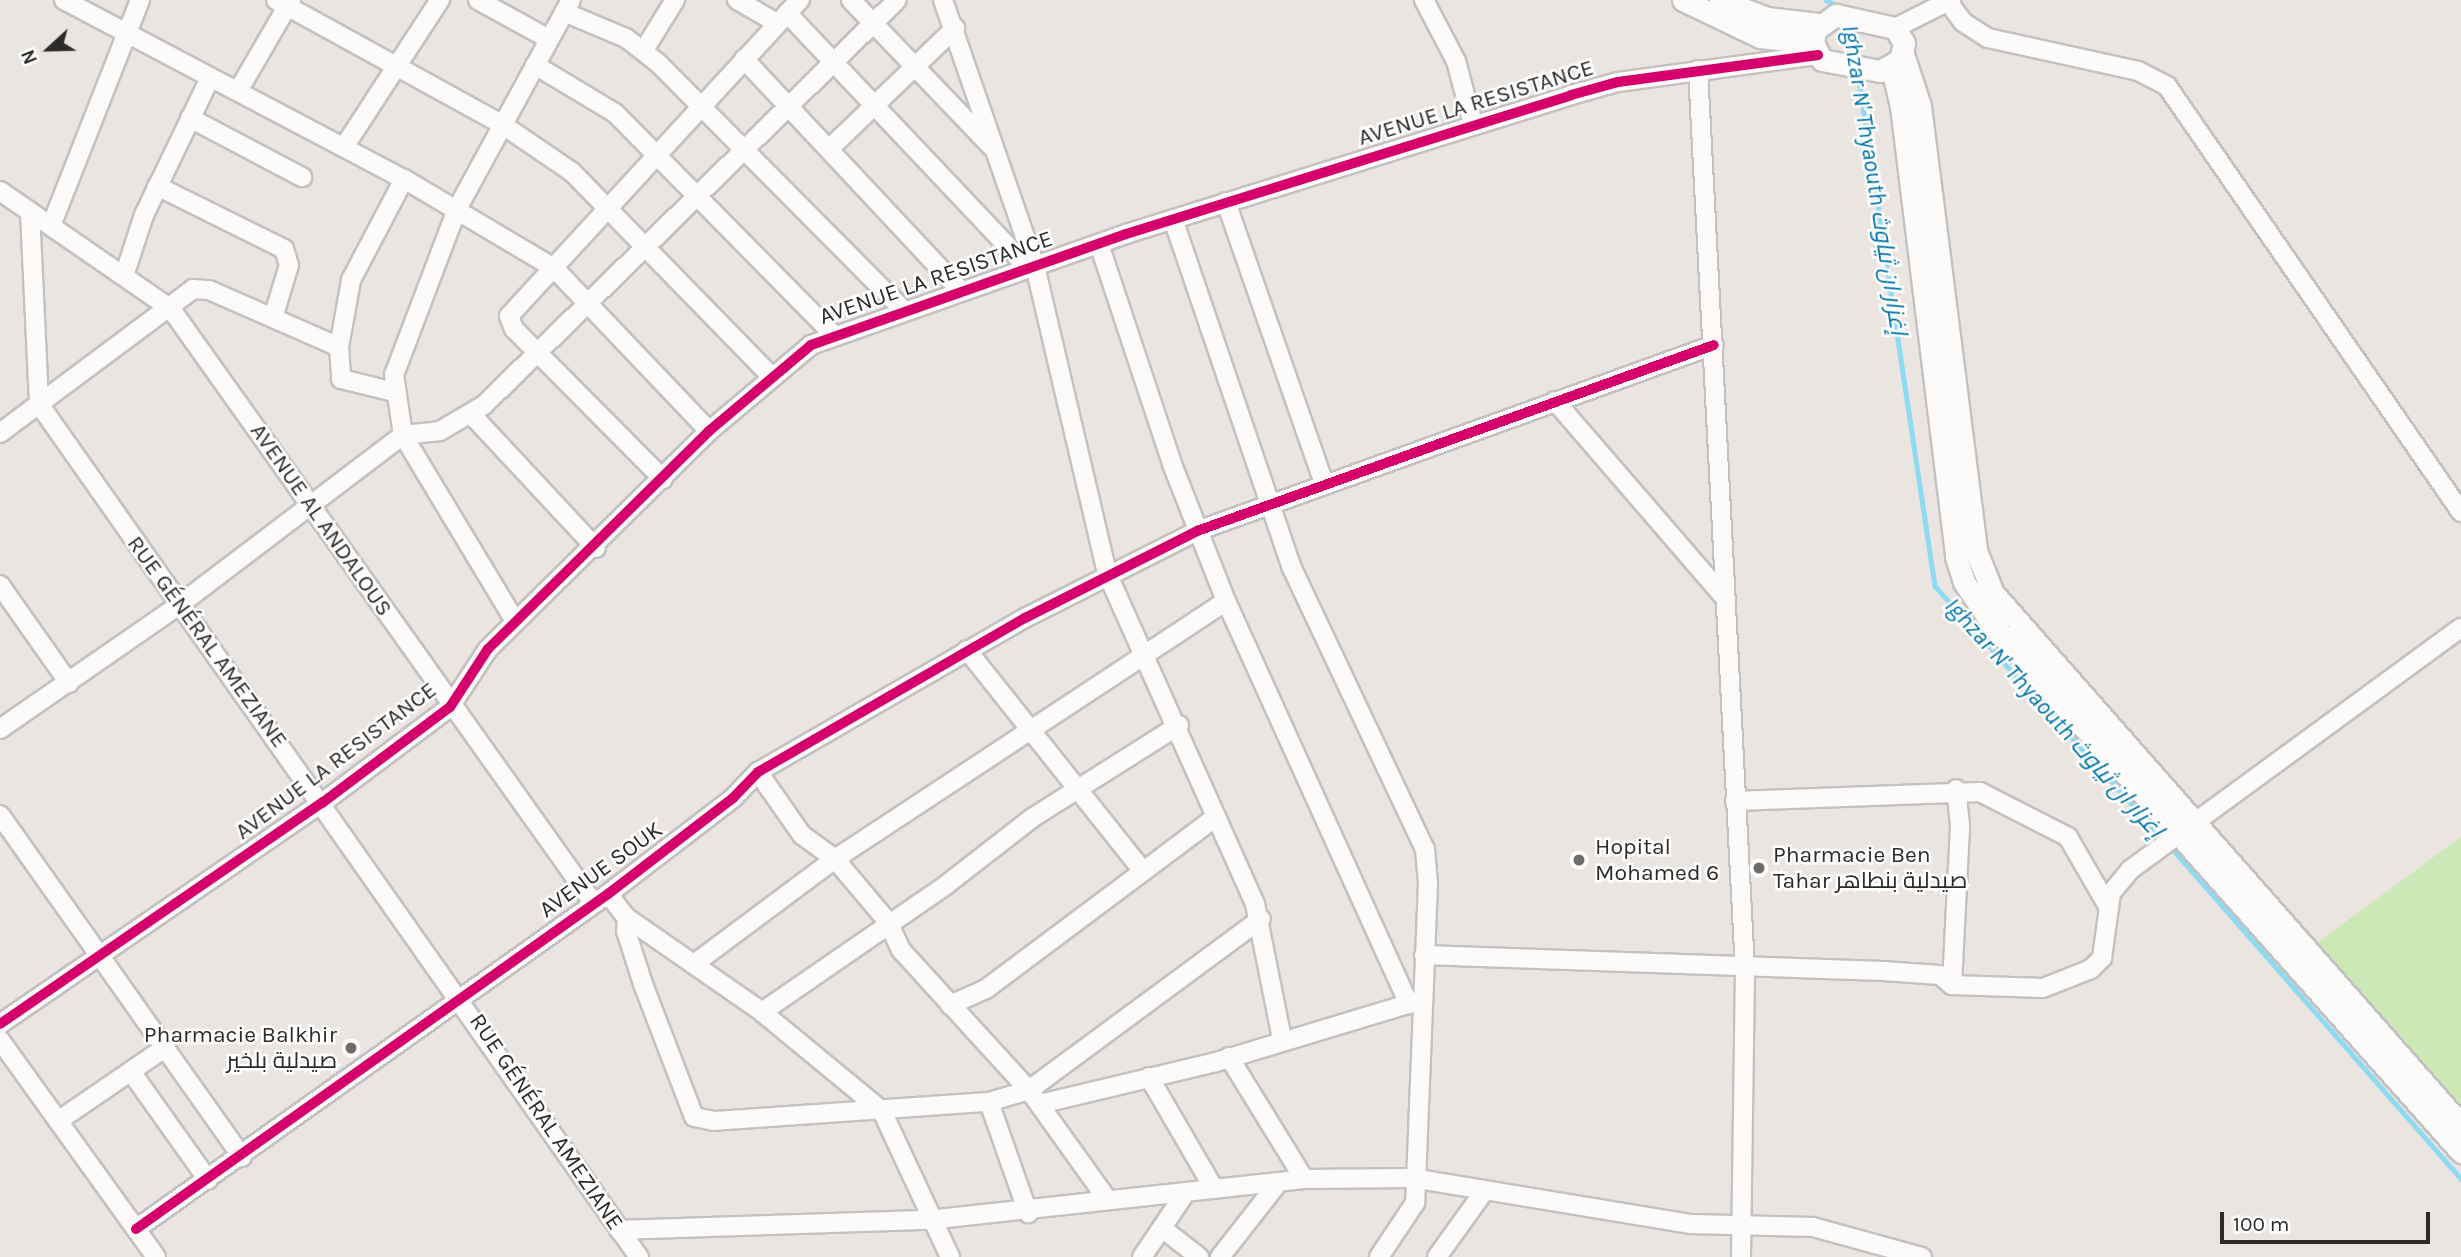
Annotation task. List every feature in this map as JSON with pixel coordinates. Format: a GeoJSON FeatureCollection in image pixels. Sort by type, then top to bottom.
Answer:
{"type":"FeatureCollection","features":[{"type":"Feature","properties":{"kind":"street"},"geometry":{"type":"LineString","coordinates":[[64,0],[123,34],[404,178],[554,268],[709,431]]}},
{"type":"Feature","properties":{"kind":"street"},"geometry":{"type":"LineString","coordinates":[[51,226],[123,34],[140,0]]}},
{"type":"Feature","properties":{"kind":"street"},"geometry":{"type":"LineString","coordinates":[[344,147],[440,0]]}},
{"type":"Feature","properties":{"kind":"street"},"geometry":{"type":"LineString","coordinates":[[478,0],[550,39]]}},
{"type":"Feature","properties":{"kind":"street"},"geometry":{"type":"LineString","coordinates":[[644,50],[675,0]]}},
{"type":"Feature","properties":{"kind":"street"},"geometry":{"type":"LineString","coordinates":[[737,0],[781,18],[834,62],[1032,267]]}},
{"type":"Feature","properties":{"kind":"street"},"geometry":{"type":"LineString","coordinates":[[663,479],[538,353],[509,316],[800,0]]}},
{"type":"Feature","properties":{"kind":"street"},"geometry":{"type":"LineString","coordinates":[[851,0],[999,154]]}},
{"type":"Feature","properties":{"kind":"street"},"geometry":{"type":"LineString","coordinates":[[0,729],[179,605],[403,435],[440,431],[471,414],[649,247],[897,0]]}},
{"type":"Feature","properties":{"kind":"street"},"geometry":{"type":"LineString","coordinates":[[943,0],[999,154],[1032,267],[1107,573],[1179,724],[1261,919],[1282,1039]]}},
{"type":"Feature","properties":{"kind":"street"},"geometry":{"type":"LineString","coordinates":[[1424,0],[1453,53],[1473,124]]}},
{"type":"Feature","properties":{"kind":"street"},"geometry":{"type":"LineString","coordinates":[[1683,0],[1760,37],[1823,40],[1889,25],[1949,0],[1964,22],[1988,38],[2138,71],[2167,86],[2461,512]]}},
{"type":"Feature","properties":{"kind":"street"},"geometry":{"type":"LineString","coordinates":[[1720,0],[1892,64],[1918,96],[1972,529],[1983,573],[2007,611],[2181,829],[2461,1152]]}},
{"type":"Feature","properties":{"kind":"street"},"geometry":{"type":"LineString","coordinates":[[238,91],[285,2],[395,68],[503,125],[572,172],[649,247],[771,376]]}},
{"type":"Feature","properties":{"kind":"street"},"geometry":{"type":"LineString","coordinates":[[515,621],[403,435],[394,392],[396,363],[457,209],[568,6],[644,50],[704,104],[902,309]]}},
{"type":"Feature","properties":{"kind":"street"},"geometry":{"type":"LineString","coordinates":[[1889,25],[1902,37],[1892,64]]}},
{"type":"Feature","properties":{"kind":"street"},"geometry":{"type":"LineString","coordinates":[[829,149],[955,28]]}},
{"type":"Feature","properties":{"kind":"street","name":"AVENUE LA RESISTANCE"},"geometry":{"type":"LineString","coordinates":[[0,1024],[322,803],[450,707],[476,663],[515,621],[596,548],[709,431],[771,376],[833,334],[1173,219],[1473,124],[1618,82],[1698,70],[1823,40]]}},
{"type":"Feature","properties":{"kind":"street"},"geometry":{"type":"LineString","coordinates":[[744,59],[960,290]]}},
{"type":"Feature","properties":{"kind":"street"},"geometry":{"type":"LineString","coordinates":[[535,65],[590,93],[658,154],[833,334]]}},
{"type":"Feature","properties":{"kind":"street"},"geometry":{"type":"LineString","coordinates":[[1698,70],[1745,969],[1745,1224],[1741,1257]]}},
{"type":"Feature","properties":{"kind":"street"},"geometry":{"type":"LineString","coordinates":[[125,273],[157,186],[210,78]]}},
{"type":"Feature","properties":{"kind":"street"},"geometry":{"type":"LineString","coordinates":[[190,118],[302,177]]}},
{"type":"Feature","properties":{"kind":"street"},"geometry":{"type":"LineString","coordinates":[[394,392],[341,379],[339,346],[351,280],[404,178]]}},
{"type":"Feature","properties":{"kind":"street"},"geometry":{"type":"LineString","coordinates":[[157,186],[284,249],[289,265],[273,318]]}},
{"type":"Feature","properties":{"kind":"street","name":"AVENUE AL ANDALOUS"},"geometry":{"type":"LineString","coordinates":[[0,191],[125,273],[170,309],[312,505],[450,707],[600,897],[627,918]]}},
{"type":"Feature","properties":{"kind":"street"},"geometry":{"type":"LineString","coordinates":[[1226,202],[1324,484]]}},
{"type":"Feature","properties":{"kind":"street"},"geometry":{"type":"LineString","coordinates":[[30,212],[39,404]]}},
{"type":"Feature","properties":{"kind":"street"},"geometry":{"type":"LineString","coordinates":[[1173,219],[1269,503],[1323,643],[1425,849],[1424,955],[1415,1002],[1413,1211],[1378,1257]]}},
{"type":"Feature","properties":{"kind":"street"},"geometry":{"type":"LineString","coordinates":[[1099,244],[1198,531],[1226,601],[1415,1002]]}},
{"type":"Feature","properties":{"kind":"street"},"geometry":{"type":"LineString","coordinates":[[0,433],[170,309],[189,290],[202,288],[339,346]]}},
{"type":"Feature","properties":{"kind":"street","name":"AVENUE SOUK"},"geometry":{"type":"LineString","coordinates":[[136,1229],[463,1000],[733,799],[758,772],[967,650],[1107,573],[1198,531],[1269,503],[1714,345]]}},
{"type":"Feature","properties":{"kind":"street"},"geometry":{"type":"LineString","coordinates":[[1555,401],[1724,597]]}},
{"type":"Feature","properties":{"kind":"street","name":"RUE GÉNÉRAL AMEZIANE"},"geometry":{"type":"LineString","coordinates":[[39,404],[179,605],[463,1000],[639,1257]]}},
{"type":"Feature","properties":{"kind":"street"},"geometry":{"type":"LineString","coordinates":[[471,414],[596,548]]}},
{"type":"Feature","properties":{"kind":"street"},"geometry":{"type":"LineString","coordinates":[[0,585],[69,683]]}},
{"type":"Feature","properties":{"kind":"street"},"geometry":{"type":"LineString","coordinates":[[694,964],[835,859],[1226,601]]}},
{"type":"Feature","properties":{"kind":"street"},"geometry":{"type":"LineString","coordinates":[[1424,955],[1537,955],[1745,969],[1940,975],[1952,985],[2043,988],[2091,968],[2102,958],[2109,908],[2118,880],[2181,829],[2461,628]]}},
{"type":"Feature","properties":{"kind":"street"},"geometry":{"type":"LineString","coordinates":[[967,650],[1080,787],[1142,870]]}},
{"type":"Feature","properties":{"kind":"street"},"geometry":{"type":"LineString","coordinates":[[762,1012],[1080,787],[1179,724]]}},
{"type":"Feature","properties":{"kind":"street"},"geometry":{"type":"LineString","coordinates":[[758,772],[802,835],[835,859],[888,922],[901,950],[1035,1097],[1107,1199]]}},
{"type":"Feature","properties":{"kind":"street"},"geometry":{"type":"LineString","coordinates":[[1735,801],[1955,789],[2002,799],[2068,837],[2109,908]]}},
{"type":"Feature","properties":{"kind":"street"},"geometry":{"type":"LineString","coordinates":[[1952,985],[1960,825],[1955,789]]}},
{"type":"Feature","properties":{"kind":"street"},"geometry":{"type":"LineString","coordinates":[[0,816],[102,956],[242,1157]]}},
{"type":"Feature","properties":{"kind":"street"},"geometry":{"type":"LineString","coordinates":[[950,1005],[986,989],[1216,817]]}},
{"type":"Feature","properties":{"kind":"street"},"geometry":{"type":"LineString","coordinates":[[2181,829],[2461,1125]]}},
{"type":"Feature","properties":{"kind":"street"},"geometry":{"type":"LineString","coordinates":[[950,1257],[929,1220],[882,1111],[762,1012],[627,918],[625,931],[640,975],[695,1117],[714,1121],[882,1111],[1035,1097],[1149,1077],[1229,1057],[1282,1039],[1415,1002]]}},
{"type":"Feature","properties":{"kind":"street"},"geometry":{"type":"LineString","coordinates":[[1035,1097],[1261,919]]}},
{"type":"Feature","properties":{"kind":"street"},"geometry":{"type":"LineString","coordinates":[[0,1040],[156,1257]]}},
{"type":"Feature","properties":{"kind":"street"},"geometry":{"type":"LineString","coordinates":[[58,1121],[132,1073],[166,1047]]}},
{"type":"Feature","properties":{"kind":"street"},"geometry":{"type":"LineString","coordinates":[[1229,1057],[1304,1179]]}},
{"type":"Feature","properties":{"kind":"street"},"geometry":{"type":"LineString","coordinates":[[132,1073],[208,1180]]}},
{"type":"Feature","properties":{"kind":"street"},"geometry":{"type":"LineString","coordinates":[[1149,1077],[1213,1187]]}},
{"type":"Feature","properties":{"kind":"street"},"geometry":{"type":"LineString","coordinates":[[989,1102],[1028,1213]]}},
{"type":"Feature","properties":{"kind":"street"},"geometry":{"type":"LineString","coordinates":[[619,1230],[929,1220],[1028,1213],[1107,1199],[1304,1179],[1412,1178],[1483,1193],[1692,1224],[1813,1227],[1922,1257]]}},
{"type":"Feature","properties":{"kind":"street"},"geometry":{"type":"LineString","coordinates":[[1220,1257],[1278,1183]]}},
{"type":"Feature","properties":{"kind":"street"},"geometry":{"type":"LineString","coordinates":[[1142,1257],[1186,1192]]}},
{"type":"Feature","properties":{"kind":"street"},"geometry":{"type":"LineString","coordinates":[[1437,1257],[1483,1193]]}},
{"type":"Feature","properties":{"kind":"street"},"geometry":{"type":"LineString","coordinates":[[1162,1228],[1199,1257]]}},
{"type":"Feature","properties":{"kind":"green space"},"geometry":{"type":"Polygon","coordinates":[[[2461,837],[2461,1107],[2314,945],[2461,837]]]}},
{"type":"Feature","properties":{"kind":"waterway","name":"Ighzar N' Thyaouth إغزار ان ثياوث"},"geometry":{"type":"LineString","coordinates":[[1826,0],[1839,7]]}},
{"type":"Feature","properties":{"kind":"waterway","name":"Ighzar N' Thyaouth إغزار ان ثياوث"},"geometry":{"type":"LineString","coordinates":[[1850,24],[1856,61]]}},
{"type":"Feature","properties":{"kind":"waterway","name":"Ighzar N' Thyaouth إغزار ان ثياوث"},"geometry":{"type":"LineString","coordinates":[[1858,73],[1935,586],[2163,839]]}},
{"type":"Feature","properties":{"kind":"waterway","name":"Ighzar N' Thyaouth إغزار ان ثياوث"},"geometry":{"type":"LineString","coordinates":[[2169,845],[2461,1179]]}},
{"type":"Feature","properties":{"kind":"cycle path"},"geometry":{"type":"LineString","coordinates":[[0,1024],[322,803],[450,707],[488,649],[709,431],[811,345],[1126,234],[1571,95],[1618,82],[1818,55]]}},
{"type":"Feature","properties":{"kind":"cycle path"},"geometry":{"type":"LineString","coordinates":[[136,1229],[608,894],[733,798],[758,772],[1025,618],[1197,531],[1714,345]]}},
{"type":"Feature","properties":{"kind":"place","name":"Hopital Mohamed 6"},"geometry":{"type":"Point","coordinates":[1579,860]}},
{"type":"Feature","properties":{"kind":"place","name":"Pharmacie Ben Tahar صيدلية بنطاهر"},"geometry":{"type":"Point","coordinates":[1759,868]}},
{"type":"Feature","properties":{"kind":"place","name":"Pharmacie Balkhir صيدلية بلخير"},"geometry":{"type":"Point","coordinates":[351,1048]}}]}
